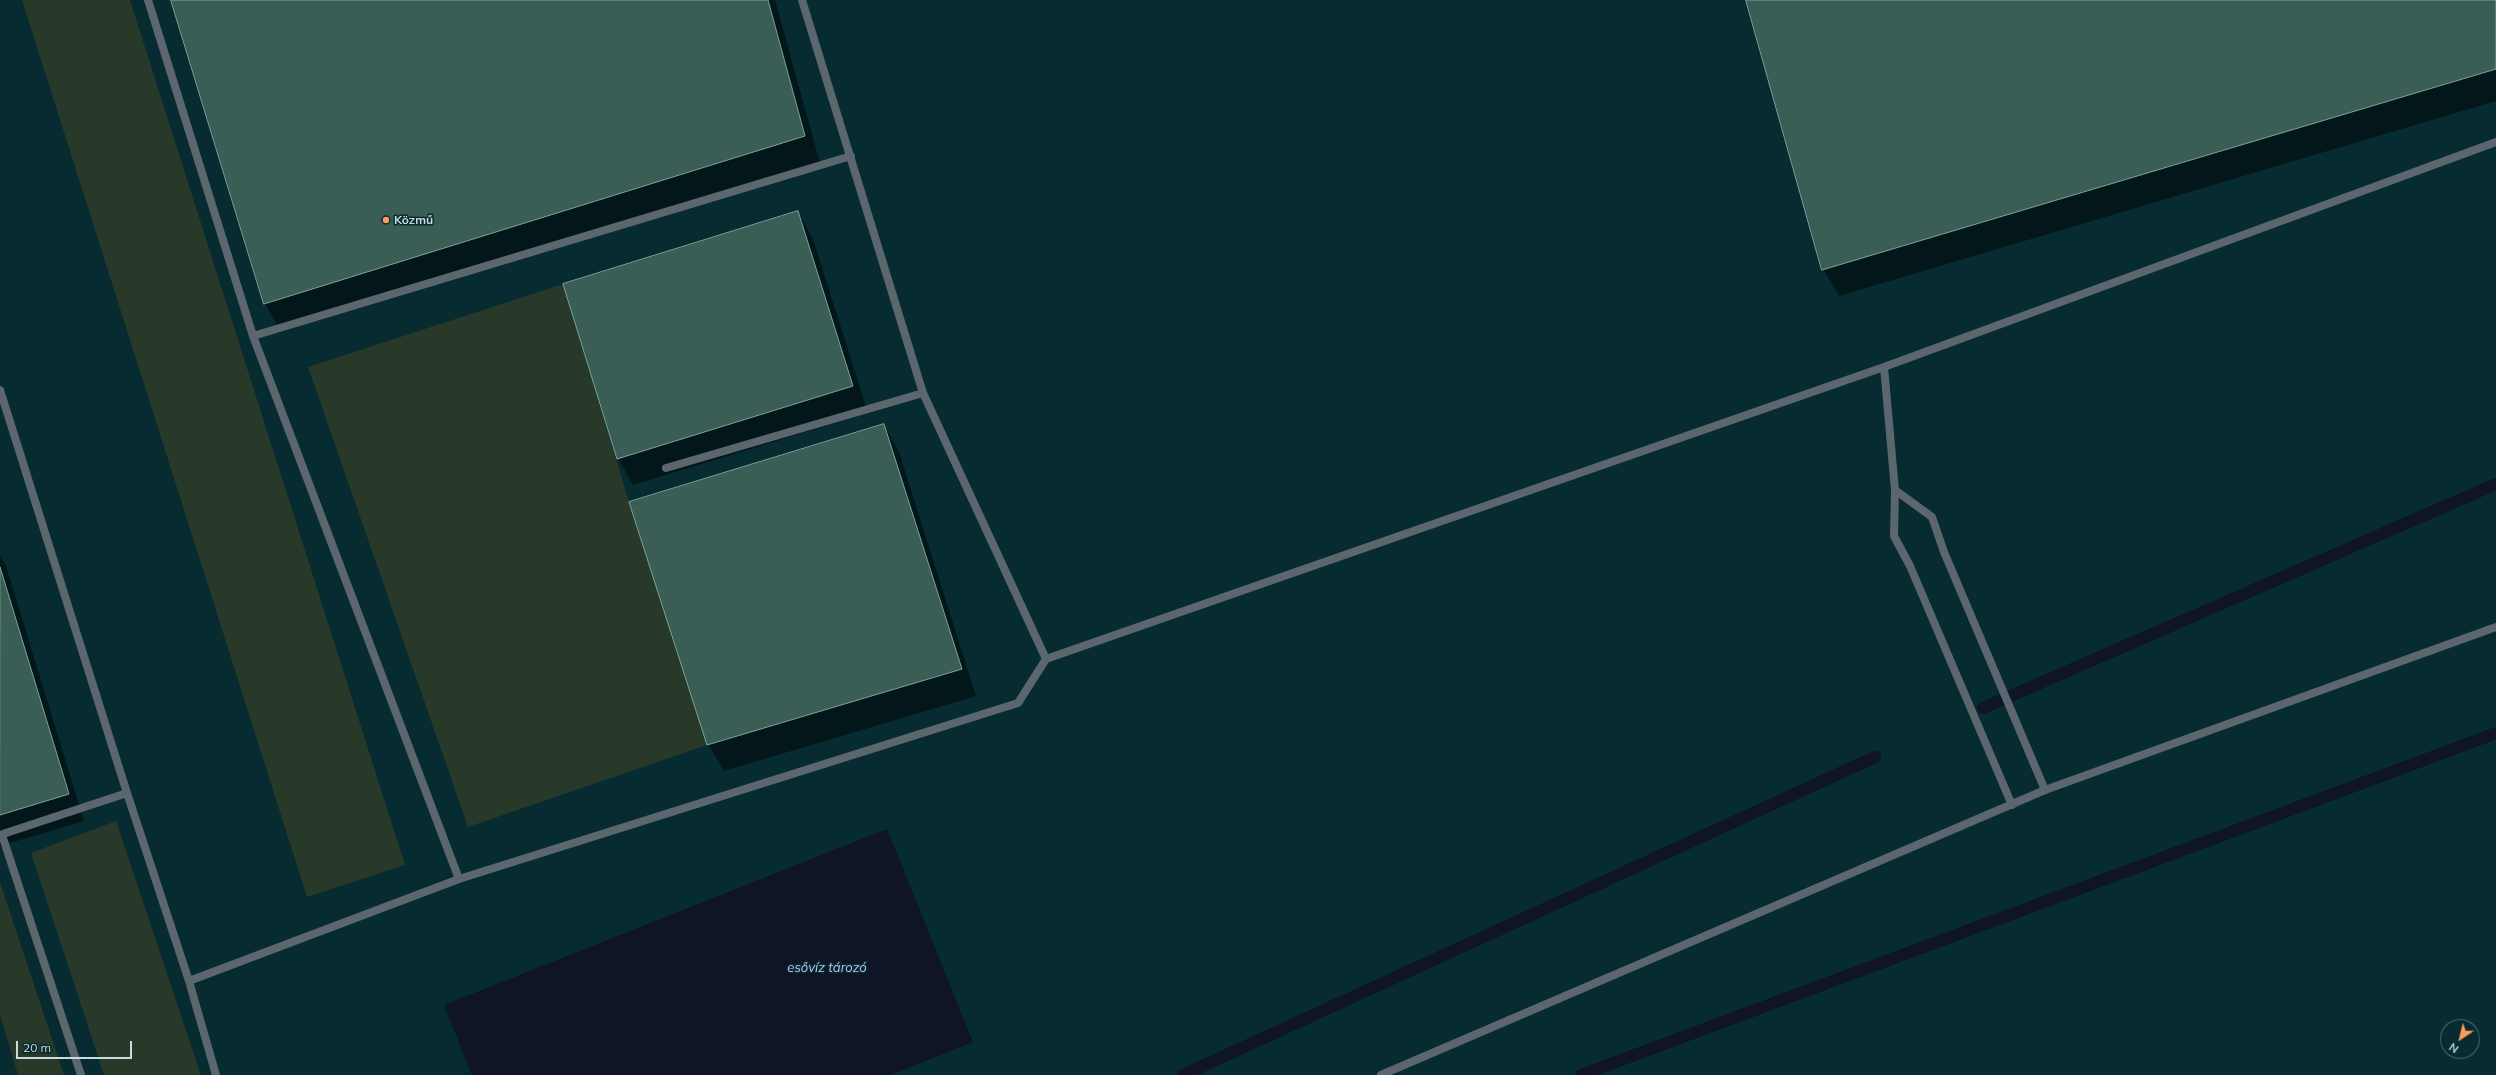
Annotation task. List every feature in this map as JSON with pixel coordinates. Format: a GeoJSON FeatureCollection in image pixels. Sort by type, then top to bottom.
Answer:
{"type":"FeatureCollection","features":[{"type":"Feature","properties":{"kind":"street"},"geometry":{"type":"LineString","coordinates":[[148,0],[253,336],[459,879]]}},
{"type":"Feature","properties":{"kind":"street"},"geometry":{"type":"LineString","coordinates":[[802,0],[923,393],[1046,659]]}},
{"type":"Feature","properties":{"kind":"street"},"geometry":{"type":"LineString","coordinates":[[189,981],[459,879],[1018,704],[1046,659],[1884,367],[2496,142]]}},
{"type":"Feature","properties":{"kind":"street"},"geometry":{"type":"LineString","coordinates":[[253,336],[851,156]]}},
{"type":"Feature","properties":{"kind":"street"},"geometry":{"type":"LineString","coordinates":[[1884,367],[1894,490],[1894,536],[1910,566],[2012,805]]}},
{"type":"Feature","properties":{"kind":"street"},"geometry":{"type":"LineString","coordinates":[[0,390],[127,793],[189,981],[216,1075]]}},
{"type":"Feature","properties":{"kind":"street"},"geometry":{"type":"LineString","coordinates":[[666,468],[923,393]]}},
{"type":"Feature","properties":{"kind":"street"},"geometry":{"type":"LineString","coordinates":[[1894,490],[1932,517],[1944,552],[2045,790]]}},
{"type":"Feature","properties":{"kind":"street"},"geometry":{"type":"LineString","coordinates":[[1382,1075],[2045,790],[2496,627]]}},
{"type":"Feature","properties":{"kind":"street"},"geometry":{"type":"LineString","coordinates":[[81,1075],[1,835],[127,793]]}},
{"type":"Feature","properties":{"kind":"green space"},"geometry":{"type":"Polygon","coordinates":[[[22,0],[130,0],[405,865],[307,897],[22,0]]]}},
{"type":"Feature","properties":{"kind":"green space"},"geometry":{"type":"Polygon","coordinates":[[[563,284],[629,502],[707,745],[468,827],[308,367],[563,284]]]}},
{"type":"Feature","properties":{"kind":"green space"},"geometry":{"type":"Polygon","coordinates":[[[116,821],[201,1075],[104,1075],[31,853],[116,821]]]}},
{"type":"Feature","properties":{"kind":"green space"},"geometry":{"type":"Polygon","coordinates":[[[0,882],[64,1075],[18,1075],[0,1015],[0,882]]]}},
{"type":"Feature","properties":{"kind":"water","name":"esővíz tározó"},"geometry":{"type":"Polygon","coordinates":[[[887,829],[973,1042],[890,1075],[472,1075],[444,1005],[887,829]]]}},
{"type":"Feature","properties":{"kind":"building","name":"Közmű"},"geometry":{"type":"Polygon","coordinates":[[[171,0],[768,0],[805,136],[264,304],[171,0]]]}},
{"type":"Feature","properties":{"kind":"building"},"geometry":{"type":"Polygon","coordinates":[[[1746,0],[2496,0],[2496,69],[1822,270],[1746,0]]]}},
{"type":"Feature","properties":{"kind":"building"},"geometry":{"type":"Polygon","coordinates":[[[798,211],[853,386],[617,459],[563,284],[798,211]]]}},
{"type":"Feature","properties":{"kind":"building"},"geometry":{"type":"Polygon","coordinates":[[[884,424],[962,669],[707,745],[629,502],[884,424]]]}},
{"type":"Feature","properties":{"kind":"building"},"geometry":{"type":"Polygon","coordinates":[[[0,567],[69,794],[0,815],[0,567]]]}},
{"type":"Feature","properties":{"kind":"waterway"},"geometry":{"type":"LineString","coordinates":[[1983,708],[2496,484]]}},
{"type":"Feature","properties":{"kind":"waterway"},"geometry":{"type":"LineString","coordinates":[[1581,1075],[2496,733]]}},
{"type":"Feature","properties":{"kind":"waterway"},"geometry":{"type":"LineString","coordinates":[[1183,1075],[1875,757]]}},
{"type":"Feature","properties":{"kind":"place","name":"Közmű"},"geometry":{"type":"Point","coordinates":[386,220]}}]}
